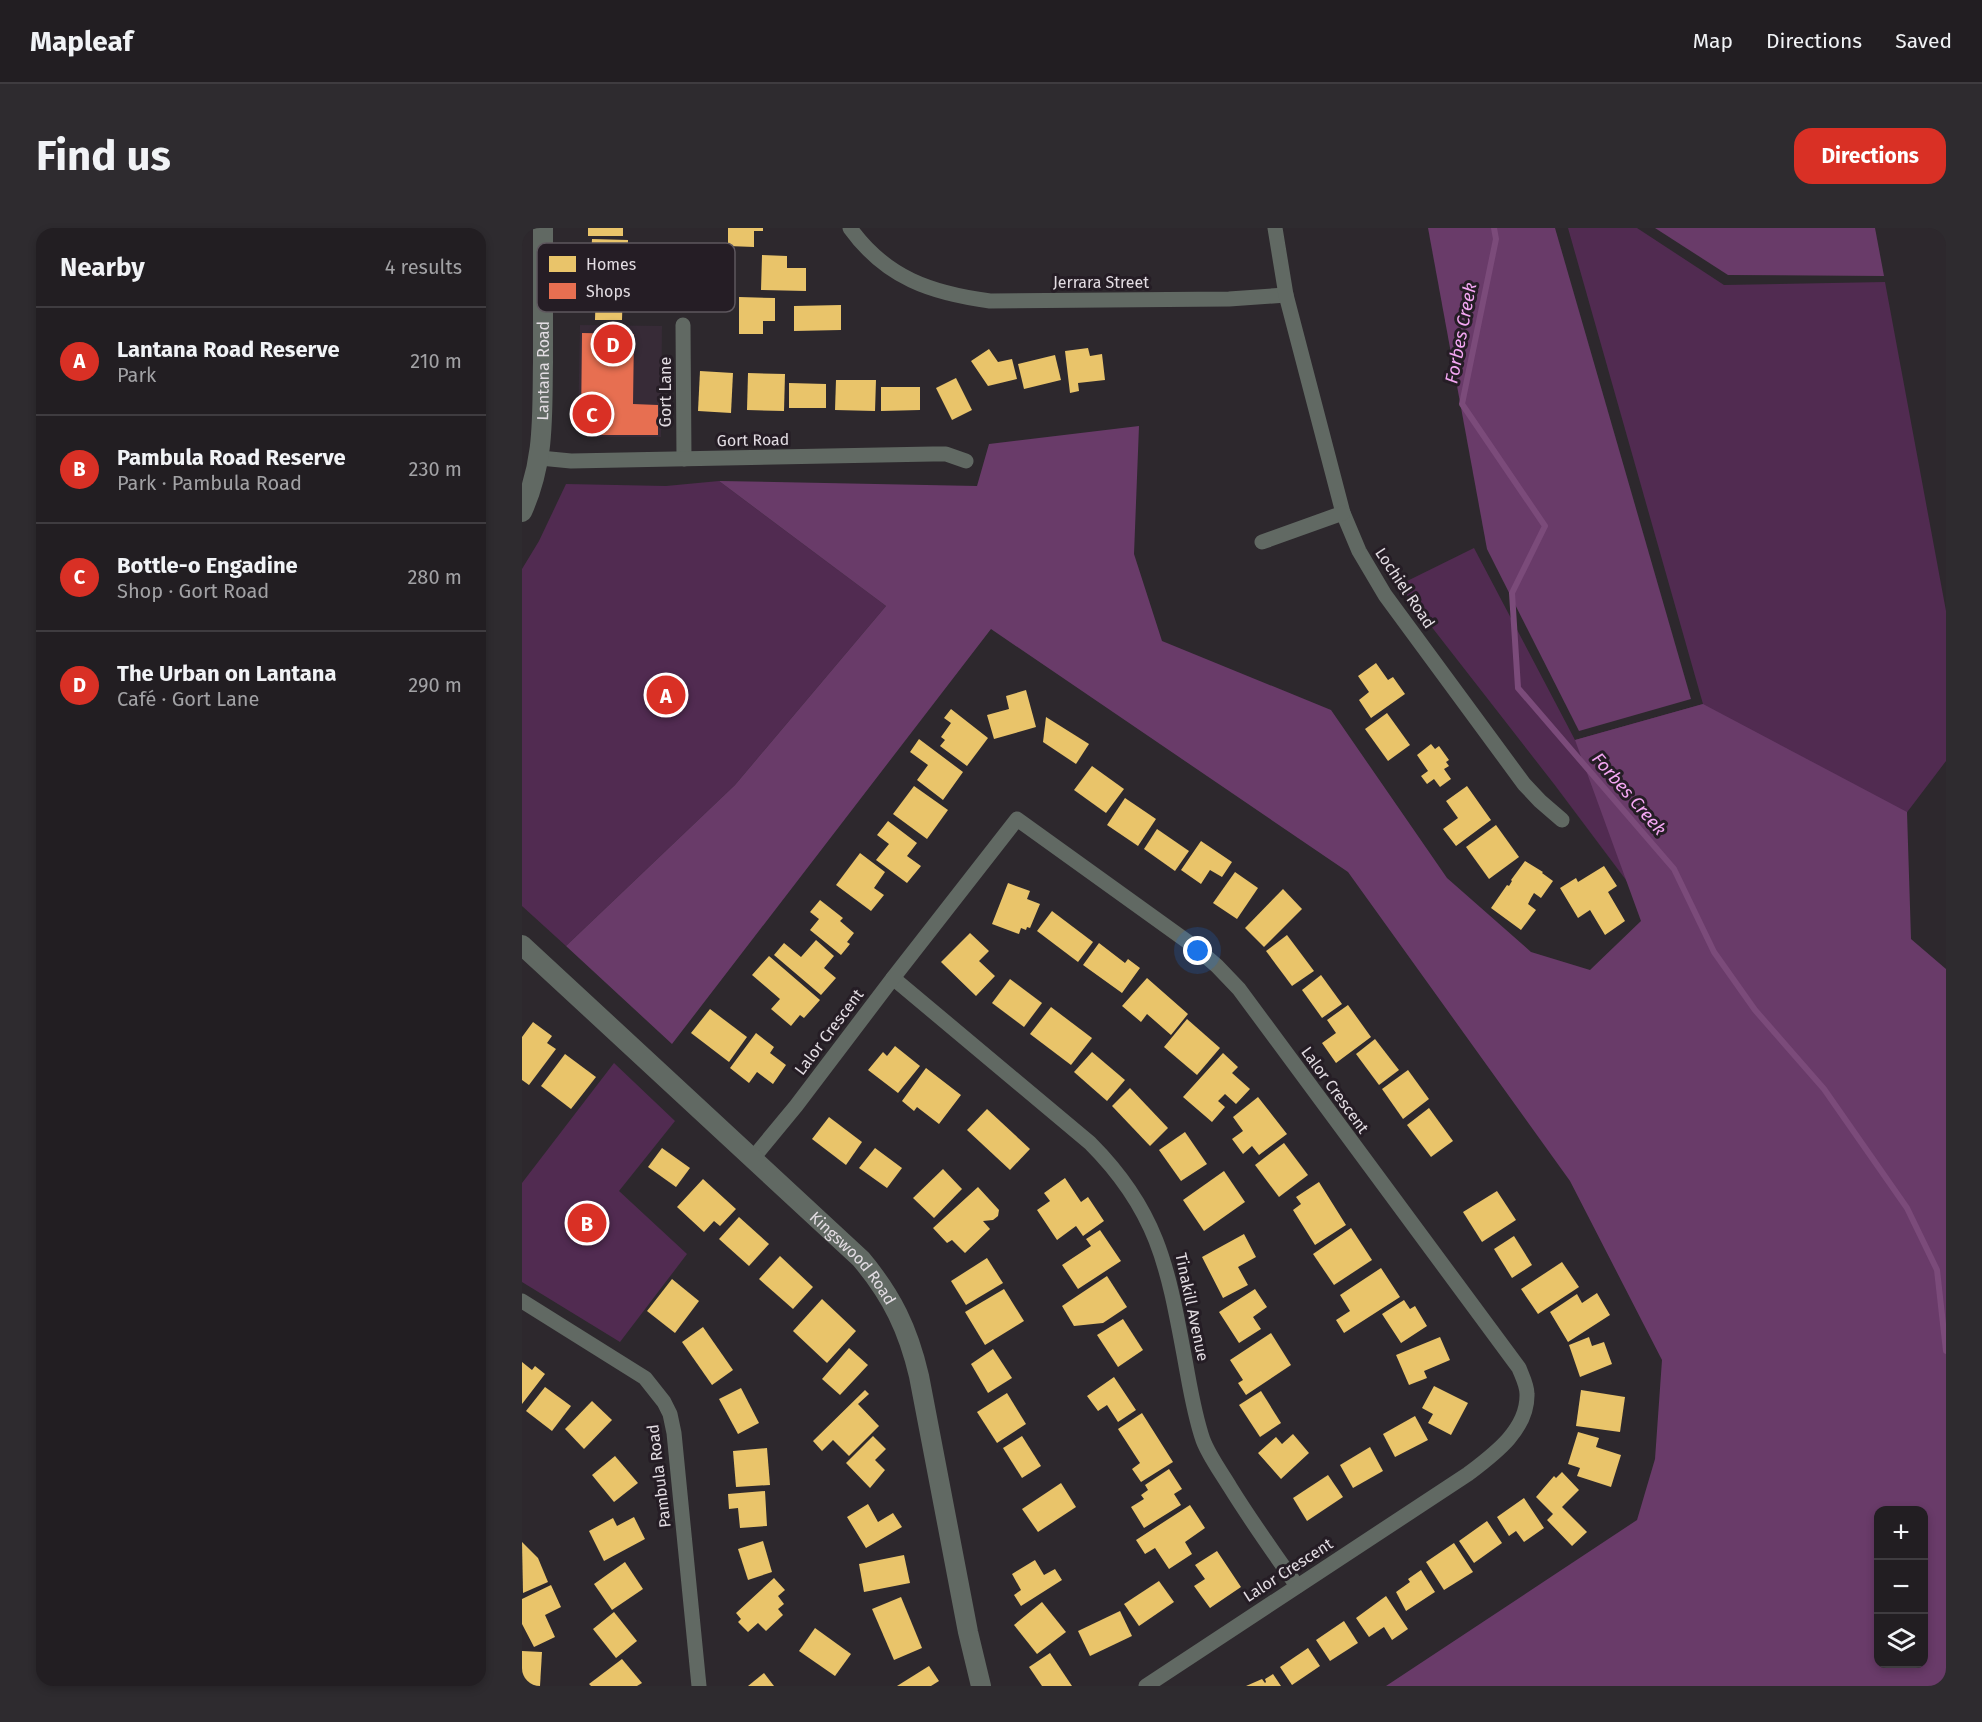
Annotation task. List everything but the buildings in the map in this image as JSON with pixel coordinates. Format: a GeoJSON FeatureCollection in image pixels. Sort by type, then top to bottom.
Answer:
{"type":"FeatureCollection","features":[{"type":"Feature","properties":{"kind":"street","name":"Lantana Road"},"geometry":{"type":"LineString","coordinates":[[543,228],[543,243]]}},
{"type":"Feature","properties":{"kind":"street","name":"Jerrara Street"},"geometry":{"type":"LineString","coordinates":[[850,228],[864,247],[884,264],[917,284],[942,292],[990,300],[1229,299],[1286,296]]}},
{"type":"Feature","properties":{"kind":"street","name":"Lochiel Road"},"geometry":{"type":"LineString","coordinates":[[1275,228],[1286,296],[1343,513],[1359,551],[1385,594],[1524,784],[1562,820]]}},
{"type":"Feature","properties":{"kind":"street","name":"Lantana Road"},"geometry":{"type":"LineString","coordinates":[[522,512],[540,458],[543,312]]}},
{"type":"Feature","properties":{"kind":"street","name":"Gort Lane"},"geometry":{"type":"LineString","coordinates":[[683,325],[684,459]]}},
{"type":"Feature","properties":{"kind":"street","name":"Gort Road"},"geometry":{"type":"LineString","coordinates":[[540,458],[571,461],[946,454],[966,461]]}},
{"type":"Feature","properties":{"kind":"street"},"geometry":{"type":"LineString","coordinates":[[1262,542],[1343,513]]}},
{"type":"Feature","properties":{"kind":"street","name":"Lalor Crescent"},"geometry":{"type":"LineString","coordinates":[[753,1158],[796,1106],[1017,819],[1195,947],[1232,981],[1519,1368],[1527,1395],[1518,1426],[1500,1448],[1468,1474],[1146,1686]]}},
{"type":"Feature","properties":{"kind":"street","name":"Kingswood Road"},"geometry":{"type":"LineString","coordinates":[[522,945],[861,1259],[892,1301],[913,1349],[968,1632],[981,1686]]}},
{"type":"Feature","properties":{"kind":"street","name":"Tinakill Avenue"},"geometry":{"type":"LineString","coordinates":[[893,978],[1090,1143],[1111,1164],[1131,1191],[1148,1218],[1171,1285],[1196,1415],[1204,1443],[1252,1521],[1297,1586]]}},
{"type":"Feature","properties":{"kind":"street","name":"Pambula Road"},"geometry":{"type":"LineString","coordinates":[[522,1301],[645,1378],[667,1408],[674,1432],[699,1686]]}},
{"type":"Feature","properties":{"kind":"shaded area"},"geometry":{"type":"Polygon","coordinates":[[[1428,228],[1555,228],[1691,699],[1579,731],[1487,549],[1428,228]]]}},
{"type":"Feature","properties":{"kind":"shaded area"},"geometry":{"type":"Polygon","coordinates":[[[1568,228],[1637,228],[1724,285],[1885,282],[1946,611],[1946,761],[1740,1032],[1554,784],[1399,585],[1474,548],[1575,740],[1703,704],[1568,228]]]}},
{"type":"Feature","properties":{"kind":"shaded area"},"geometry":{"type":"Polygon","coordinates":[[[1655,228],[1875,228],[1884,276],[1728,275],[1655,228]]]}},
{"type":"Feature","properties":{"kind":"shaded area"},"geometry":{"type":"Polygon","coordinates":[[[580,325],[662,326],[661,437],[589,437],[578,426],[580,325]]]}},
{"type":"Feature","properties":{"kind":"shaded area"},"geometry":{"type":"Polygon","coordinates":[[[1139,426],[1134,554],[1162,641],[1331,710],[1447,878],[1531,952],[1590,970],[1641,921],[1575,740],[1703,704],[1907,812],[1911,939],[1946,969],[1946,1686],[1386,1686],[1637,1520],[1655,1459],[1662,1360],[1570,1181],[1348,872],[991,629],[672,1044],[566,946],[735,785],[886,606],[719,481],[977,486],[989,444],[1139,426]]]}},
{"type":"Feature","properties":{"kind":"shaded area"},"geometry":{"type":"Polygon","coordinates":[[[719,481],[886,606],[735,785],[566,946],[522,906],[522,569],[539,541],[566,484],[666,486],[719,481]]]}},
{"type":"Feature","properties":{"kind":"shaded area"},"geometry":{"type":"Polygon","coordinates":[[[614,1063],[675,1121],[619,1191],[687,1254],[620,1342],[522,1282],[522,1183],[614,1063]]]}},
{"type":"Feature","properties":{"kind":"waterway","name":"Forbes Creek"},"geometry":{"type":"LineString","coordinates":[[1494,228],[1496,239],[1462,404],[1545,526],[1512,593],[1518,688],[1674,869],[1714,952],[1755,1010],[1824,1089],[1907,1208],[1937,1270],[1946,1351]]}},
{"type":"Feature","properties":{"kind":"place","name":"The Urban on Lantana"},"geometry":{"type":"Point","coordinates":[613,344]}},
{"type":"Feature","properties":{"kind":"place","name":"Bottle-o Engadine"},"geometry":{"type":"Point","coordinates":[592,414]}},
{"type":"Feature","properties":{"kind":"place","name":"Lantana Road Reserve"},"geometry":{"type":"Point","coordinates":[666,695]}},
{"type":"Feature","properties":{"kind":"place","name":"Pambula Road Reserve"},"geometry":{"type":"Point","coordinates":[587,1223]}}]}
